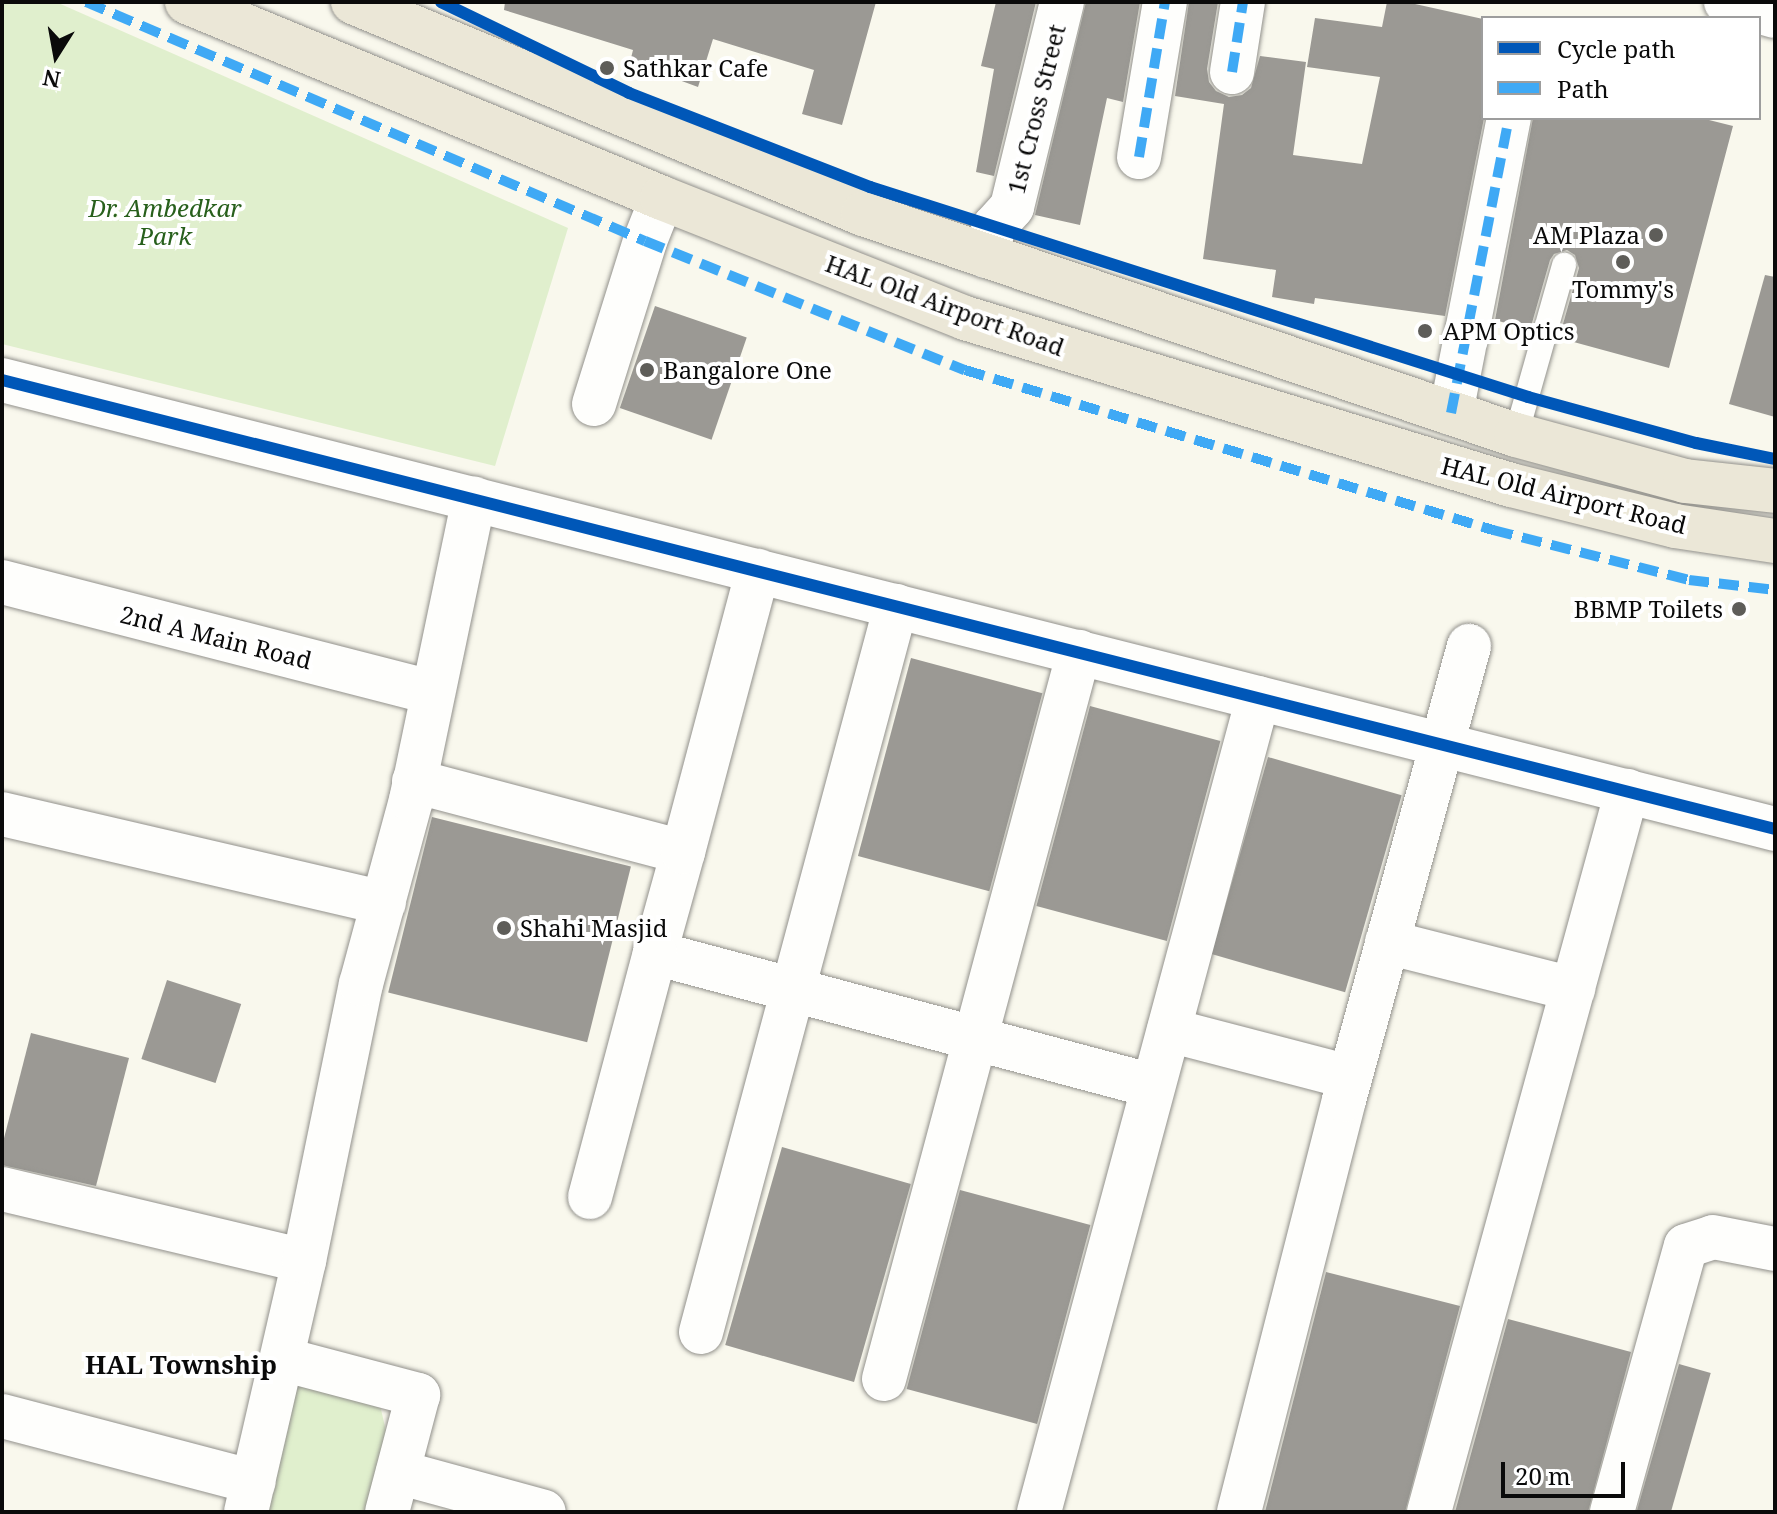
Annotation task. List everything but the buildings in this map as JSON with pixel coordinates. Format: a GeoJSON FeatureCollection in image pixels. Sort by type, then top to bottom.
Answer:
{"type":"FeatureCollection","features":[{"type":"Feature","properties":{"kind":"main road","name":"HAL Old Airport Road"},"geometry":{"type":"LineString","coordinates":[[187,2],[662,198],[965,318],[1511,485],[1675,526],[1775,541]]}},
{"type":"Feature","properties":{"kind":"main road","name":"HAL Old Airport Road"},"geometry":{"type":"LineString","coordinates":[[353,2],[863,214],[1516,435],[1685,481],[1775,491]]}},
{"type":"Feature","properties":{"kind":"main road"},"geometry":{"type":"LineString","coordinates":[[1675,526],[1685,481]]}},
{"type":"Feature","properties":{"kind":"street","name":"1st Cross Street"},"geometry":{"type":"LineString","coordinates":[[986,256],[994,227],[1012,207],[1062,2]]}},
{"type":"Feature","properties":{"kind":"street"},"geometry":{"type":"LineString","coordinates":[[1139,157],[1165,2]]}},
{"type":"Feature","properties":{"kind":"street"},"geometry":{"type":"LineString","coordinates":[[1232,72],[1243,2]]}},
{"type":"Feature","properties":{"kind":"street"},"geometry":{"type":"LineString","coordinates":[[1726,2],[1775,16]]}},
{"type":"Feature","properties":{"kind":"street"},"geometry":{"type":"LineString","coordinates":[[1451,413],[1509,120]]}},
{"type":"Feature","properties":{"kind":"street"},"geometry":{"type":"LineString","coordinates":[[594,404],[645,241],[662,198]]}},
{"type":"Feature","properties":{"kind":"street"},"geometry":{"type":"LineString","coordinates":[[2,380],[1775,829]]}},
{"type":"Feature","properties":{"kind":"street"},"geometry":{"type":"LineString","coordinates":[[2,1416],[250,1497],[304,1261],[361,984],[414,781],[474,499]]}},
{"type":"Feature","properties":{"kind":"street"},"geometry":{"type":"LineString","coordinates":[[590,1197],[758,571]]}},
{"type":"Feature","properties":{"kind":"street","name":"2nd A Main Road"},"geometry":{"type":"LineString","coordinates":[[2,582],[431,692]]}},
{"type":"Feature","properties":{"kind":"street"},"geometry":{"type":"LineString","coordinates":[[701,1332],[896,606]]}},
{"type":"Feature","properties":{"kind":"street"},"geometry":{"type":"LineString","coordinates":[[1239,1512],[1350,1077],[1469,646]]}},
{"type":"Feature","properties":{"kind":"street"},"geometry":{"type":"LineString","coordinates":[[884,1379],[1079,652]]}},
{"type":"Feature","properties":{"kind":"street"},"geometry":{"type":"LineString","coordinates":[[1039,1512],[1258,698]]}},
{"type":"Feature","properties":{"kind":"street"},"geometry":{"type":"LineString","coordinates":[[414,781],[683,852]]}},
{"type":"Feature","properties":{"kind":"street"},"geometry":{"type":"LineString","coordinates":[[1429,1512],[1627,791]]}},
{"type":"Feature","properties":{"kind":"street"},"geometry":{"type":"LineString","coordinates":[[2,814],[384,903]]}},
{"type":"Feature","properties":{"kind":"street"},"geometry":{"type":"LineString","coordinates":[[1387,942],[1573,989]]}},
{"type":"Feature","properties":{"kind":"street"},"geometry":{"type":"LineString","coordinates":[[655,953],[1153,1086]]}},
{"type":"Feature","properties":{"kind":"street"},"geometry":{"type":"LineString","coordinates":[[1169,1030],[1350,1077]]}},
{"type":"Feature","properties":{"kind":"street"},"geometry":{"type":"LineString","coordinates":[[2,1189],[304,1261]]}},
{"type":"Feature","properties":{"kind":"street"},"geometry":{"type":"LineString","coordinates":[[1612,1512],[1686,1246],[1713,1237],[1775,1249]]}},
{"type":"Feature","properties":{"kind":"street"},"geometry":{"type":"LineString","coordinates":[[282,1359],[418,1395],[392,1492],[544,1512]]}},
{"type":"Feature","properties":{"kind":"lane"},"geometry":{"type":"LineString","coordinates":[[1516,435],[1564,265]]}},
{"type":"Feature","properties":{"kind":"green space","name":"Dr. Ambedkar Park"},"geometry":{"type":"Polygon","coordinates":[[[2,2],[56,2],[568,228],[495,466],[2,344],[2,2]]]}},
{"type":"Feature","properties":{"kind":"green space"},"geometry":{"type":"Polygon","coordinates":[[[296,1374],[380,1405],[394,1466],[381,1512],[265,1512],[296,1374]]]}},
{"type":"Feature","properties":{"kind":"marked path"},"geometry":{"type":"LineString","coordinates":[[86,2],[645,241],[965,370],[1493,530],[1689,580],[1775,590]]}},
{"type":"Feature","properties":{"kind":"marked path"},"geometry":{"type":"LineString","coordinates":[[1139,157],[1165,2]]}},
{"type":"Feature","properties":{"kind":"marked path"},"geometry":{"type":"LineString","coordinates":[[1232,72],[1243,2]]}},
{"type":"Feature","properties":{"kind":"marked path"},"geometry":{"type":"LineString","coordinates":[[1451,413],[1509,120]]}},
{"type":"Feature","properties":{"kind":"cycle path"},"geometry":{"type":"LineString","coordinates":[[441,2],[629,93],[870,187],[1528,397],[1696,443],[1775,459]]}},
{"type":"Feature","properties":{"kind":"cycle path"},"geometry":{"type":"LineString","coordinates":[[2,380],[1775,829]]}},
{"type":"Feature","properties":{"kind":"place","name":"Sathkar Cafe"},"geometry":{"type":"Point","coordinates":[607,68]}},
{"type":"Feature","properties":{"kind":"place","name":"AM Plaza"},"geometry":{"type":"Point","coordinates":[1656,235]}},
{"type":"Feature","properties":{"kind":"place","name":"Tommy's"},"geometry":{"type":"Point","coordinates":[1623,262]}},
{"type":"Feature","properties":{"kind":"place","name":"APM Optics"},"geometry":{"type":"Point","coordinates":[1425,331]}},
{"type":"Feature","properties":{"kind":"place","name":"Bangalore One"},"geometry":{"type":"Point","coordinates":[647,370]}},
{"type":"Feature","properties":{"kind":"place","name":"BBMP Toilets"},"geometry":{"type":"Point","coordinates":[1739,609]}},
{"type":"Feature","properties":{"kind":"place","name":"Shahi Masjid"},"geometry":{"type":"Point","coordinates":[504,928]}},
{"type":"Feature","properties":{"kind":"district","name":"HAL Township"},"geometry":{"type":"Point","coordinates":[181,1365]}}]}
